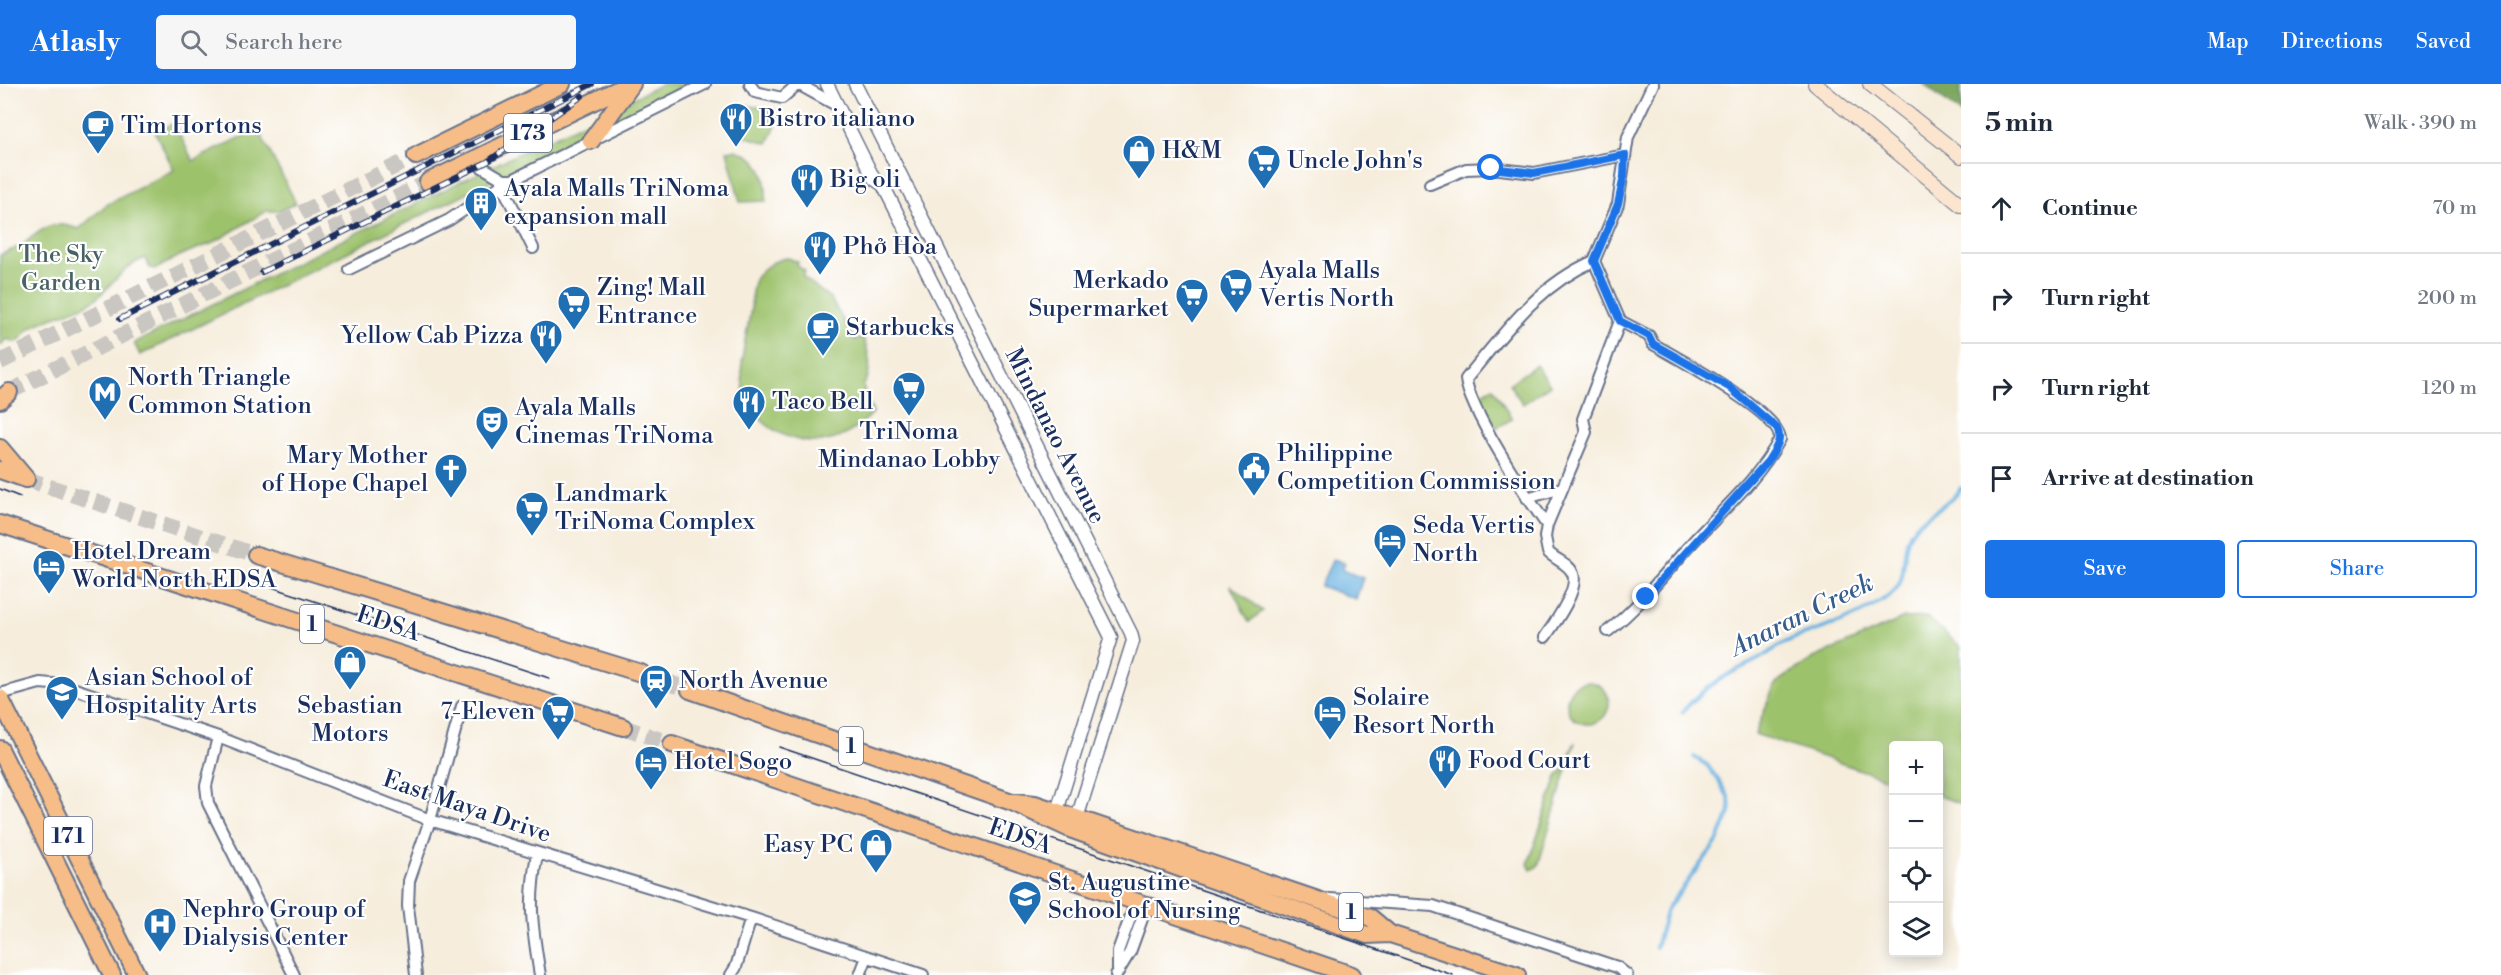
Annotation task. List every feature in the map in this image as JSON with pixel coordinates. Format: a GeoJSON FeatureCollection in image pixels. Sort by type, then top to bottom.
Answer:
{"type":"FeatureCollection","features":[{"type":"Feature","properties":{"kind":"main road","name":"173"},"geometry":{"type":"LineString","coordinates":[[416,156],[562,84]]}},
{"type":"Feature","properties":{"kind":"main road","name":"173"},"geometry":{"type":"LineString","coordinates":[[428,182],[630,84]]}},
{"type":"Feature","properties":{"kind":"main road"},"geometry":{"type":"LineString","coordinates":[[591,141],[630,84]]}},
{"type":"Feature","properties":{"kind":"main road"},"geometry":{"type":"LineString","coordinates":[[1815,84],[1961,205]]}},
{"type":"Feature","properties":{"kind":"main road"},"geometry":{"type":"LineString","coordinates":[[1870,84],[1961,156]]}},
{"type":"Feature","properties":{"kind":"main road"},"geometry":{"type":"LineString","coordinates":[[0,448],[26,479],[0,470]]}},
{"type":"Feature","properties":{"kind":"main road","name":"EDSA"},"geometry":{"type":"LineString","coordinates":[[0,524],[623,727]]}},
{"type":"Feature","properties":{"kind":"main road","name":"EDSA"},"geometry":{"type":"LineString","coordinates":[[256,555],[641,673]]}},
{"type":"Feature","properties":{"kind":"main road","name":"EDSA"},"geometry":{"type":"LineString","coordinates":[[690,690],[1012,802],[1070,829],[1367,935],[1390,934],[1517,975]]}},
{"type":"Feature","properties":{"kind":"main road","name":"171"},"geometry":{"type":"LineString","coordinates":[[0,696],[137,975]]}},
{"type":"Feature","properties":{"kind":"main road","name":"EDSA"},"geometry":{"type":"LineString","coordinates":[[672,744],[1352,975]]}},
{"type":"Feature","properties":{"kind":"main road","name":"171"},"geometry":{"type":"LineString","coordinates":[[0,749],[112,975]]}},
{"type":"Feature","properties":{"kind":"main road","name":"EDSA"},"geometry":{"type":"LineString","coordinates":[[1012,802],[1035,804],[1057,811],[1371,918],[1390,934]]}},
{"type":"Feature","properties":{"kind":"street"},"geometry":{"type":"LineString","coordinates":[[349,269],[449,220],[506,183],[705,84]]}},
{"type":"Feature","properties":{"kind":"street"},"geometry":{"type":"LineString","coordinates":[[750,84],[755,92],[782,98],[798,84],[838,106]]}},
{"type":"Feature","properties":{"kind":"street","name":"Mindanao Avenue"},"geometry":{"type":"LineString","coordinates":[[827,84],[874,179],[883,185],[1111,637],[1057,811]]}},
{"type":"Feature","properties":{"kind":"street","name":"Mindanao Avenue"},"geometry":{"type":"LineString","coordinates":[[855,84],[1131,633],[1132,641],[1077,818]]}},
{"type":"Feature","properties":{"kind":"street"},"geometry":{"type":"LineString","coordinates":[[1547,525],[1527,498],[1471,398],[1466,379],[1529,304],[1570,272],[1594,261],[1618,204],[1624,176],[1628,137],[1653,84]]}},
{"type":"Feature","properties":{"kind":"street"},"geometry":{"type":"LineString","coordinates":[[1430,184],[1466,169],[1491,168],[1534,173],[1625,155]]}},
{"type":"Feature","properties":{"kind":"street"},"geometry":{"type":"LineString","coordinates":[[472,161],[504,180],[533,248]]}},
{"type":"Feature","properties":{"kind":"street"},"geometry":{"type":"LineString","coordinates":[[1594,261],[1620,321],[1649,336],[1653,344],[1729,387],[1777,428],[1780,439],[1768,461],[1734,501],[1693,542],[1632,612],[1608,631]]}},
{"type":"Feature","properties":{"kind":"street"},"geometry":{"type":"LineString","coordinates":[[1545,637],[1562,613],[1573,582],[1573,574],[1568,567],[1548,552],[1545,537],[1547,525],[1586,432],[1583,419],[1620,321]]}},
{"type":"Feature","properties":{"kind":"street"},"geometry":{"type":"LineString","coordinates":[[1527,498],[1562,488]]}},
{"type":"Feature","properties":{"kind":"street","name":"East Maya Drive"},"geometry":{"type":"LineString","coordinates":[[0,696],[17,688],[48,683],[63,685],[218,737],[430,820],[751,918],[923,975]]}},
{"type":"Feature","properties":{"kind":"street"},"geometry":{"type":"LineString","coordinates":[[416,975],[408,892],[411,871],[430,820],[462,706]]}},
{"type":"Feature","properties":{"kind":"street"},"geometry":{"type":"LineString","coordinates":[[218,737],[206,786],[208,802],[294,975]]}},
{"type":"Feature","properties":{"kind":"street"},"geometry":{"type":"LineString","coordinates":[[1073,764],[1082,772],[1091,770]]}},
{"type":"Feature","properties":{"kind":"street"},"geometry":{"type":"LineString","coordinates":[[537,854],[530,890],[530,907],[540,975]]}},
{"type":"Feature","properties":{"kind":"street"},"geometry":{"type":"LineString","coordinates":[[1308,897],[1433,906],[1617,967],[1627,975]]}},
{"type":"Feature","properties":{"kind":"street"},"geometry":{"type":"LineString","coordinates":[[1117,972],[1118,951],[1141,904]]}},
{"type":"Feature","properties":{"kind":"street"},"geometry":{"type":"LineString","coordinates":[[731,975],[736,967],[751,918]]}},
{"type":"Feature","properties":{"kind":"street"},"geometry":{"type":"LineString","coordinates":[[860,975],[867,957]]}},
{"type":"Feature","properties":{"kind":"green space"},"geometry":{"type":"Polygon","coordinates":[[[662,84],[689,84],[604,126],[620,104],[662,84]]]}},
{"type":"Feature","properties":{"kind":"green space"},"geometry":{"type":"Polygon","coordinates":[[[1924,84],[1961,84],[1961,114],[1924,84]]]}},
{"type":"Feature","properties":{"kind":"green space"},"geometry":{"type":"Polygon","coordinates":[[[738,105],[759,107],[780,116],[768,143],[740,135],[738,105]]]}},
{"type":"Feature","properties":{"kind":"green space"},"geometry":{"type":"Polygon","coordinates":[[[610,110],[593,131],[503,175],[490,167],[610,110]]]}},
{"type":"Feature","properties":{"kind":"green space","name":"The Sky Garden"},"geometry":{"type":"Polygon","coordinates":[[[174,123],[193,161],[258,129],[296,203],[280,211],[266,211],[213,243],[183,254],[156,269],[150,268],[145,258],[130,266],[94,300],[35,325],[16,342],[6,339],[0,346],[0,255],[20,246],[50,226],[63,225],[79,229],[106,205],[174,170],[155,132],[174,123]]]}},
{"type":"Feature","properties":{"kind":"green space"},"geometry":{"type":"Polygon","coordinates":[[[735,150],[751,157],[761,169],[764,176],[766,201],[740,202],[727,151],[735,150]]]}},
{"type":"Feature","properties":{"kind":"green space"},"geometry":{"type":"Polygon","coordinates":[[[484,170],[497,178],[140,355],[134,343],[484,170]]]}},
{"type":"Feature","properties":{"kind":"green space"},"geometry":{"type":"Polygon","coordinates":[[[788,258],[798,262],[797,266],[805,271],[803,277],[830,298],[855,340],[863,337],[869,356],[868,374],[863,386],[873,413],[849,432],[827,441],[799,440],[774,430],[754,411],[744,388],[743,354],[754,283],[768,265],[788,258]]]}},
{"type":"Feature","properties":{"kind":"green space"},"geometry":{"type":"Polygon","coordinates":[[[1536,365],[1550,385],[1523,404],[1509,384],[1536,365]]]}},
{"type":"Feature","properties":{"kind":"green space"},"geometry":{"type":"Polygon","coordinates":[[[1493,387],[1512,419],[1496,428],[1477,396],[1493,387]]]}},
{"type":"Feature","properties":{"kind":"green space"},"geometry":{"type":"Polygon","coordinates":[[[1230,585],[1263,611],[1249,622],[1230,585]]]}},
{"type":"Feature","properties":{"kind":"green space"},"geometry":{"type":"Polygon","coordinates":[[[1927,617],[1961,647],[1961,804],[1943,797],[1943,741],[1889,741],[1889,780],[1755,734],[1774,686],[1781,679],[1814,658],[1904,618],[1927,617]]]}},
{"type":"Feature","properties":{"kind":"green space"},"geometry":{"type":"Polygon","coordinates":[[[1588,682],[1596,683],[1603,688],[1608,695],[1608,711],[1603,718],[1596,723],[1588,724],[1580,723],[1573,718],[1568,711],[1567,703],[1568,695],[1573,688],[1580,683],[1588,682]]]}},
{"type":"Feature","properties":{"kind":"green space"},"geometry":{"type":"Polygon","coordinates":[[[1575,742],[1538,866],[1531,870],[1528,864],[1557,777],[1564,769],[1575,742]]]}},
{"type":"Feature","properties":{"kind":"water"},"geometry":{"type":"Polygon","coordinates":[[[1333,559],[1345,563],[1342,570],[1363,578],[1356,599],[1320,586],[1333,559]]]}},
{"type":"Feature","properties":{"kind":"waterway","name":"Anaran Creek"},"geometry":{"type":"LineString","coordinates":[[1682,712],[1707,689],[1732,672],[1791,640],[1858,614],[1892,593],[1901,581],[1905,549],[1910,534],[1921,521],[1956,495],[1961,488]]}},
{"type":"Feature","properties":{"kind":"waterway","name":"Anaran Creek"},"geometry":{"type":"LineString","coordinates":[[1656,947],[1667,909],[1717,842],[1730,812],[1729,798],[1718,780],[1707,765],[1694,757]]}},
{"type":"Feature","properties":{"kind":"tunnel"},"geometry":{"type":"LineString","coordinates":[[0,362],[416,156]]}},
{"type":"Feature","properties":{"kind":"tunnel"},"geometry":{"type":"LineString","coordinates":[[9,392],[428,182]]}},
{"type":"Feature","properties":{"kind":"tunnel"},"geometry":{"type":"LineString","coordinates":[[26,479],[256,555]]}},
{"type":"Feature","properties":{"kind":"tunnel"},"geometry":{"type":"LineString","coordinates":[[641,673],[690,690]]}},
{"type":"Feature","properties":{"kind":"tunnel"},"geometry":{"type":"LineString","coordinates":[[623,727],[672,744]]}},
{"type":"Feature","properties":{"kind":"tram line"},"geometry":{"type":"LineString","coordinates":[[0,489],[20,497]]}},
{"type":"Feature","properties":{"kind":"tram line"},"geometry":{"type":"LineString","coordinates":[[247,579],[549,678]]}},
{"type":"Feature","properties":{"kind":"tram line"},"geometry":{"type":"LineString","coordinates":[[779,747],[1453,975]]}},
{"type":"Feature","properties":{"kind":"railway"},"geometry":{"type":"LineString","coordinates":[[120,319],[592,84]]}},
{"type":"Feature","properties":{"kind":"railway"},"geometry":{"type":"LineString","coordinates":[[262,272],[487,162],[582,96]]}},
{"type":"Feature","properties":{"kind":"place","name":"Bistro italiano"},"geometry":{"type":"Point","coordinates":[736,148]}},
{"type":"Feature","properties":{"kind":"place","name":"Tim Hortons"},"geometry":{"type":"Point","coordinates":[98,155]}},
{"type":"Feature","properties":{"kind":"place","name":"H&M"},"geometry":{"type":"Point","coordinates":[1139,180]}},
{"type":"Feature","properties":{"kind":"place","name":"Uncle John's"},"geometry":{"type":"Point","coordinates":[1264,190]}},
{"type":"Feature","properties":{"kind":"place","name":"Big oli"},"geometry":{"type":"Point","coordinates":[807,209]}},
{"type":"Feature","properties":{"kind":"place","name":"Ayala Malls TriNoma expansion mall"},"geometry":{"type":"Point","coordinates":[481,232]}},
{"type":"Feature","properties":{"kind":"place","name":"Phở Hòa"},"geometry":{"type":"Point","coordinates":[820,276]}},
{"type":"Feature","properties":{"kind":"place","name":"Ayala Malls Vertis North"},"geometry":{"type":"Point","coordinates":[1236,314]}},
{"type":"Feature","properties":{"kind":"place","name":"Merkado Supermarket"},"geometry":{"type":"Point","coordinates":[1192,324]}},
{"type":"Feature","properties":{"kind":"place","name":"Zing! Mall Entrance"},"geometry":{"type":"Point","coordinates":[574,331]}},
{"type":"Feature","properties":{"kind":"place","name":"Starbucks"},"geometry":{"type":"Point","coordinates":[823,357]}},
{"type":"Feature","properties":{"kind":"place","name":"Yellow Cab Pizza"},"geometry":{"type":"Point","coordinates":[546,365]}},
{"type":"Feature","properties":{"kind":"place","name":"TriNoma Mindanao Lobby"},"geometry":{"type":"Point","coordinates":[909,417]}},
{"type":"Feature","properties":{"kind":"place","name":"North Triangle Common Station"},"geometry":{"type":"Point","coordinates":[105,421]}},
{"type":"Feature","properties":{"kind":"place","name":"Taco Bell"},"geometry":{"type":"Point","coordinates":[749,431]}},
{"type":"Feature","properties":{"kind":"place","name":"Ayala Malls Cinemas TriNoma"},"geometry":{"type":"Point","coordinates":[492,451]}},
{"type":"Feature","properties":{"kind":"place","name":"Philippine Competition Commission"},"geometry":{"type":"Point","coordinates":[1254,497]}},
{"type":"Feature","properties":{"kind":"place","name":"Mary Mother of Hope Chapel"},"geometry":{"type":"Point","coordinates":[451,499]}},
{"type":"Feature","properties":{"kind":"place","name":"Landmark TriNoma Complex"},"geometry":{"type":"Point","coordinates":[532,537]}},
{"type":"Feature","properties":{"kind":"place","name":"Seda Vertis North"},"geometry":{"type":"Point","coordinates":[1390,569]}},
{"type":"Feature","properties":{"kind":"place","name":"Hotel Dream World North EDSA"},"geometry":{"type":"Point","coordinates":[49,595]}},
{"type":"Feature","properties":{"kind":"place","name":"Sebastian Motors"},"geometry":{"type":"Point","coordinates":[350,691]}},
{"type":"Feature","properties":{"kind":"place","name":"North Avenue"},"geometry":{"type":"Point","coordinates":[656,710]}},
{"type":"Feature","properties":{"kind":"place","name":"Asian School of Hospitality Arts"},"geometry":{"type":"Point","coordinates":[62,721]}},
{"type":"Feature","properties":{"kind":"place","name":"7-Eleven"},"geometry":{"type":"Point","coordinates":[558,741]}},
{"type":"Feature","properties":{"kind":"place","name":"Solaire Resort North"},"geometry":{"type":"Point","coordinates":[1330,741]}},
{"type":"Feature","properties":{"kind":"place","name":"Food Court"},"geometry":{"type":"Point","coordinates":[1445,790]}},
{"type":"Feature","properties":{"kind":"place","name":"Hotel Sogo"},"geometry":{"type":"Point","coordinates":[651,791]}},
{"type":"Feature","properties":{"kind":"place","name":"Easy PC"},"geometry":{"type":"Point","coordinates":[876,874]}},
{"type":"Feature","properties":{"kind":"place","name":"St. Augustine School of Nursing"},"geometry":{"type":"Point","coordinates":[1025,926]}},
{"type":"Feature","properties":{"kind":"place","name":"Nephro Group of Dialysis Center"},"geometry":{"type":"Point","coordinates":[160,953]}},
{"type":"Feature","properties":{"kind":"route"},"geometry":{"type":"LineString","coordinates":[[1491,168],[1534,173],[1625,155],[1624,176],[1618,204],[1594,261],[1620,321],[1649,336],[1653,344],[1729,387],[1777,428],[1780,434],[1780,439],[1768,461],[1646,597]]}}]}
